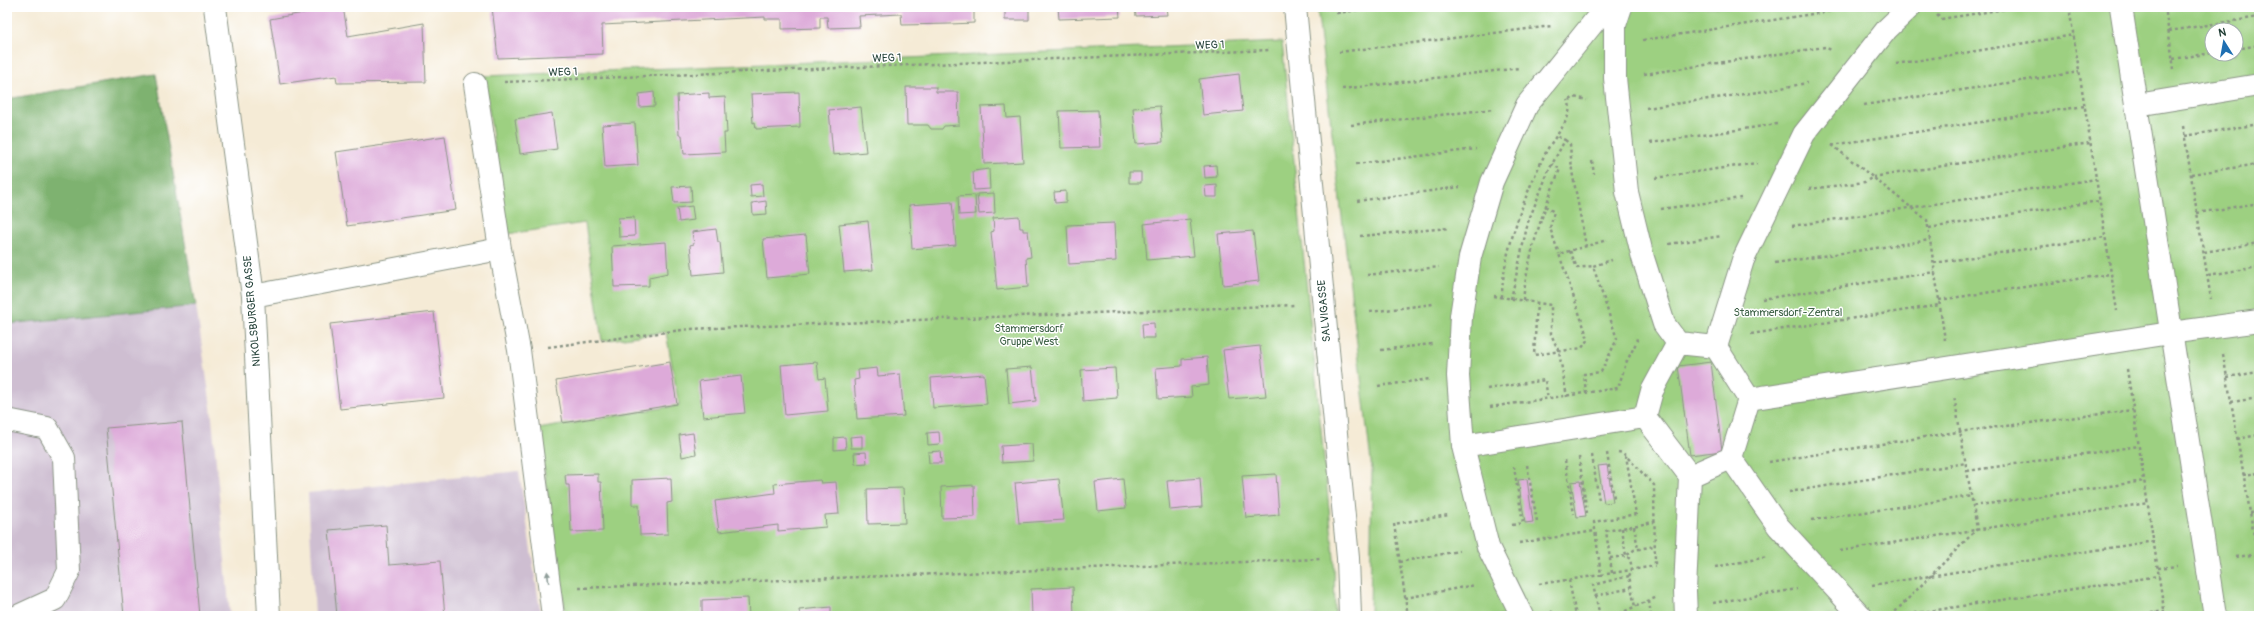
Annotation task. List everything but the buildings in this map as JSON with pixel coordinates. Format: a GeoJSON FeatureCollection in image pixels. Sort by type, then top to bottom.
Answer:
{"type":"FeatureCollection","features":[{"type":"Feature","properties":{"kind":"street","name":"NIKOLSBURGER GASSE"},"geometry":{"type":"LineString","coordinates":[[215,7],[253,296],[269,616]]}},
{"type":"Feature","properties":{"kind":"street","name":"SALVIGASSE"},"geometry":{"type":"LineString","coordinates":[[1295,7],[1322,304],[1348,558],[1350,616]]}},
{"type":"Feature","properties":{"kind":"street"},"geometry":{"type":"LineString","coordinates":[[1621,7],[1615,25],[1615,78],[1626,183],[1643,258],[1661,317],[1678,344]]}},
{"type":"Feature","properties":{"kind":"street"},"geometry":{"type":"LineString","coordinates":[[1861,616],[1778,526],[1734,462],[1749,399],[1717,343],[1741,268],[1804,134],[1887,29],[1910,7]]}},
{"type":"Feature","properties":{"kind":"street"},"geometry":{"type":"LineString","coordinates":[[2121,7],[2137,104],[2170,333],[2215,616]]}},
{"type":"Feature","properties":{"kind":"street"},"geometry":{"type":"LineString","coordinates":[[1522,616],[1488,547],[1463,446],[1458,376],[1463,300],[1469,264],[1492,182],[1527,105],[1600,14]]}},
{"type":"Feature","properties":{"kind":"street"},"geometry":{"type":"LineString","coordinates":[[475,84],[500,249],[519,350],[553,616]]}},
{"type":"Feature","properties":{"kind":"street"},"geometry":{"type":"LineString","coordinates":[[2137,104],[2259,85]]}},
{"type":"Feature","properties":{"kind":"street"},"geometry":{"type":"LineString","coordinates":[[253,296],[500,249]]}},
{"type":"Feature","properties":{"kind":"street"},"geometry":{"type":"LineString","coordinates":[[1749,399],[2170,333],[2259,321]]}},
{"type":"Feature","properties":{"kind":"street"},"geometry":{"type":"LineString","coordinates":[[1678,344],[1717,343]]}},
{"type":"Feature","properties":{"kind":"street"},"geometry":{"type":"LineString","coordinates":[[1645,417],[1652,391],[1678,344]]}},
{"type":"Feature","properties":{"kind":"street"},"geometry":{"type":"LineString","coordinates":[[1463,446],[1645,417]]}},
{"type":"Feature","properties":{"kind":"street"},"geometry":{"type":"LineString","coordinates":[[1645,417],[1690,476],[1685,597]]}},
{"type":"Feature","properties":{"kind":"street"},"geometry":{"type":"LineString","coordinates":[[7,420],[47,428],[64,458],[70,572],[55,600],[18,616]]}},
{"type":"Feature","properties":{"kind":"street"},"geometry":{"type":"LineString","coordinates":[[1690,476],[1734,462]]}},
{"type":"Feature","properties":{"kind":"path"},"geometry":{"type":"LineString","coordinates":[[1336,7],[1337,12],[1380,7]]}},
{"type":"Feature","properties":{"kind":"path"},"geometry":{"type":"LineString","coordinates":[[1615,44],[1858,7]]}},
{"type":"Feature","properties":{"kind":"path"},"geometry":{"type":"LineString","coordinates":[[1932,11],[1941,18],[2018,7]]}},
{"type":"Feature","properties":{"kind":"path"},"geometry":{"type":"LineString","coordinates":[[2069,7],[2165,616]]}},
{"type":"Feature","properties":{"kind":"path"},"geometry":{"type":"LineString","coordinates":[[2165,7],[2197,213],[2259,565]]}},
{"type":"Feature","properties":{"kind":"path"},"geometry":{"type":"LineString","coordinates":[[1339,52],[1600,14]]}},
{"type":"Feature","properties":{"kind":"path"},"geometry":{"type":"LineString","coordinates":[[2169,32],[2259,18]]}},
{"type":"Feature","properties":{"kind":"path"},"geometry":{"type":"LineString","coordinates":[[2244,48],[2259,45]]}},
{"type":"Feature","properties":{"kind":"path"},"geometry":{"type":"LineString","coordinates":[[1615,78],[1825,47],[1858,64]]}},
{"type":"Feature","properties":{"kind":"path","name":"WEG 1"},"geometry":{"type":"LineString","coordinates":[[475,84],[1299,49]]}},
{"type":"Feature","properties":{"kind":"path"},"geometry":{"type":"LineString","coordinates":[[2173,59],[2204,54]]}},
{"type":"Feature","properties":{"kind":"path"},"geometry":{"type":"LineString","coordinates":[[1342,89],[1560,64]]}},
{"type":"Feature","properties":{"kind":"path"},"geometry":{"type":"LineString","coordinates":[[1821,113],[2079,72]]}},
{"type":"Feature","properties":{"kind":"path"},"geometry":{"type":"LineString","coordinates":[[1588,93],[1588,107]]}},
{"type":"Feature","properties":{"kind":"path"},"geometry":{"type":"LineString","coordinates":[[1565,103],[1574,97],[1587,100]]}},
{"type":"Feature","properties":{"kind":"path"},"geometry":{"type":"LineString","coordinates":[[1502,297],[1510,244],[1545,153],[1568,116],[1569,100]]}},
{"type":"Feature","properties":{"kind":"path"},"geometry":{"type":"LineString","coordinates":[[1351,125],[1527,105]]}},
{"type":"Feature","properties":{"kind":"path"},"geometry":{"type":"LineString","coordinates":[[1832,145],[2085,106]]}},
{"type":"Feature","properties":{"kind":"path"},"geometry":{"type":"LineString","coordinates":[[1622,147],[1778,124]]}},
{"type":"Feature","properties":{"kind":"path"},"geometry":{"type":"LineString","coordinates":[[2185,136],[2259,124]]}},
{"type":"Feature","properties":{"kind":"path"},"geometry":{"type":"LineString","coordinates":[[1804,134],[1832,145],[1927,220],[1977,529]]}},
{"type":"Feature","properties":{"kind":"path"},"geometry":{"type":"LineString","coordinates":[[1556,136],[1570,144],[1572,171],[1586,246]]}},
{"type":"Feature","properties":{"kind":"path"},"geometry":{"type":"LineString","coordinates":[[1511,299],[1528,222],[1552,164],[1565,140]]}},
{"type":"Feature","properties":{"kind":"path"},"geometry":{"type":"LineString","coordinates":[[1873,177],[2090,143]]}},
{"type":"Feature","properties":{"kind":"path"},"geometry":{"type":"LineString","coordinates":[[1356,164],[1508,145]]}},
{"type":"Feature","properties":{"kind":"path"},"geometry":{"type":"LineString","coordinates":[[1592,156],[1595,177]]}},
{"type":"Feature","properties":{"kind":"path"},"geometry":{"type":"LineString","coordinates":[[1626,183],[1793,158]]}},
{"type":"Feature","properties":{"kind":"path"},"geometry":{"type":"LineString","coordinates":[[1523,300],[1525,280],[1540,219],[1560,169],[1552,164]]}},
{"type":"Feature","properties":{"kind":"path"},"geometry":{"type":"LineString","coordinates":[[2191,174],[2259,164]]}},
{"type":"Feature","properties":{"kind":"path"},"geometry":{"type":"LineString","coordinates":[[1912,208],[2096,179]]}},
{"type":"Feature","properties":{"kind":"path"},"geometry":{"type":"LineString","coordinates":[[1357,201],[1492,182]]}},
{"type":"Feature","properties":{"kind":"path"},"geometry":{"type":"LineString","coordinates":[[1928,228],[2100,202]]}},
{"type":"Feature","properties":{"kind":"path"},"geometry":{"type":"LineString","coordinates":[[2197,213],[2259,203]]}},
{"type":"Feature","properties":{"kind":"path"},"geometry":{"type":"LineString","coordinates":[[1537,302],[1534,355],[1582,348],[1588,339],[1550,228],[1554,212],[1545,206]]}},
{"type":"Feature","properties":{"kind":"path"},"geometry":{"type":"LineString","coordinates":[[1360,236],[1480,225]]}},
{"type":"Feature","properties":{"kind":"path"},"geometry":{"type":"LineString","coordinates":[[1606,233],[1609,246]]}},
{"type":"Feature","properties":{"kind":"path"},"geometry":{"type":"LineString","coordinates":[[1934,263],[2105,237]]}},
{"type":"Feature","properties":{"kind":"path"},"geometry":{"type":"LineString","coordinates":[[1559,254],[1608,240]]}},
{"type":"Feature","properties":{"kind":"path"},"geometry":{"type":"LineString","coordinates":[[1741,268],[1930,240]]}},
{"type":"Feature","properties":{"kind":"path"},"geometry":{"type":"LineString","coordinates":[[2204,252],[2259,243]]}},
{"type":"Feature","properties":{"kind":"path"},"geometry":{"type":"LineString","coordinates":[[1570,251],[1577,268],[1593,266],[1612,260]]}},
{"type":"Feature","properties":{"kind":"path"},"geometry":{"type":"LineString","coordinates":[[1610,253],[1614,266]]}},
{"type":"Feature","properties":{"kind":"path"},"geometry":{"type":"LineString","coordinates":[[1367,275],[1469,264]]}},
{"type":"Feature","properties":{"kind":"path"},"geometry":{"type":"LineString","coordinates":[[1586,393],[1584,374],[1601,372],[1617,339],[1593,266]]}},
{"type":"Feature","properties":{"kind":"path"},"geometry":{"type":"LineString","coordinates":[[2208,275],[2259,267]]}},
{"type":"Feature","properties":{"kind":"path"},"geometry":{"type":"LineString","coordinates":[[1729,304],[1935,272]]}},
{"type":"Feature","properties":{"kind":"path"},"geometry":{"type":"LineString","coordinates":[[1939,300],[2110,274]]}},
{"type":"Feature","properties":{"kind":"path"},"geometry":{"type":"LineString","coordinates":[[1491,292],[1492,296],[1551,305],[1552,334],[1559,352],[1566,396],[1568,429]]}},
{"type":"Feature","properties":{"kind":"path"},"geometry":{"type":"LineString","coordinates":[[1370,312],[1463,300]]}},
{"type":"Feature","properties":{"kind":"path"},"geometry":{"type":"LineString","coordinates":[[519,350],[690,329],[1322,304]]}},
{"type":"Feature","properties":{"kind":"path"},"geometry":{"type":"LineString","coordinates":[[1717,343],[1940,305]]}},
{"type":"Feature","properties":{"kind":"path"},"geometry":{"type":"LineString","coordinates":[[1490,407],[1618,388],[1626,363],[1637,341],[1635,333]]}},
{"type":"Feature","properties":{"kind":"path"},"geometry":{"type":"LineString","coordinates":[[1381,350],[1460,340]]}},
{"type":"Feature","properties":{"kind":"path"},"geometry":{"type":"LineString","coordinates":[[2227,377],[2259,372]]}},
{"type":"Feature","properties":{"kind":"path"},"geometry":{"type":"LineString","coordinates":[[1378,386],[1458,376]]}},
{"type":"Feature","properties":{"kind":"path"},"geometry":{"type":"LineString","coordinates":[[1487,389],[1545,380],[1548,399]]}},
{"type":"Feature","properties":{"kind":"path"},"geometry":{"type":"LineString","coordinates":[[2231,402],[2259,398]]}},
{"type":"Feature","properties":{"kind":"path"},"geometry":{"type":"LineString","coordinates":[[1734,462],[2133,410]]}},
{"type":"Feature","properties":{"kind":"path"},"geometry":{"type":"LineString","coordinates":[[2237,439],[2259,435]]}},
{"type":"Feature","properties":{"kind":"path"},"geometry":{"type":"LineString","coordinates":[[1967,471],[2139,446]]}},
{"type":"Feature","properties":{"kind":"path"},"geometry":{"type":"LineString","coordinates":[[1557,460],[1611,452]]}},
{"type":"Feature","properties":{"kind":"path"},"geometry":{"type":"LineString","coordinates":[[1615,452],[1625,456],[1654,485],[1655,574]]}},
{"type":"Feature","properties":{"kind":"path"},"geometry":{"type":"LineString","coordinates":[[1607,453],[1614,498]]}},
{"type":"Feature","properties":{"kind":"path"},"geometry":{"type":"LineString","coordinates":[[1592,455],[1599,501]]}},
{"type":"Feature","properties":{"kind":"path"},"geometry":{"type":"LineString","coordinates":[[1601,575],[1594,522],[1636,514],[1625,456]]}},
{"type":"Feature","properties":{"kind":"path"},"geometry":{"type":"LineString","coordinates":[[1579,457],[1587,513]]}},
{"type":"Feature","properties":{"kind":"path"},"geometry":{"type":"LineString","coordinates":[[1565,459],[1574,514]]}},
{"type":"Feature","properties":{"kind":"path"},"geometry":{"type":"LineString","coordinates":[[1758,497],[1966,463]]}},
{"type":"Feature","properties":{"kind":"path"},"geometry":{"type":"LineString","coordinates":[[1508,468],[1535,464]]}},
{"type":"Feature","properties":{"kind":"path"},"geometry":{"type":"LineString","coordinates":[[1527,465],[1537,521]]}},
{"type":"Feature","properties":{"kind":"path"},"geometry":{"type":"LineString","coordinates":[[1511,526],[1522,523],[1514,467]]}},
{"type":"Feature","properties":{"kind":"path"},"geometry":{"type":"LineString","coordinates":[[2243,475],[2259,473]]}},
{"type":"Feature","properties":{"kind":"path"},"geometry":{"type":"LineString","coordinates":[[1974,506],[2144,481]]}},
{"type":"Feature","properties":{"kind":"path"},"geometry":{"type":"LineString","coordinates":[[1778,526],[1972,496]]}},
{"type":"Feature","properties":{"kind":"path"},"geometry":{"type":"LineString","coordinates":[[1685,597],[1804,553],[2148,504]]}},
{"type":"Feature","properties":{"kind":"path"},"geometry":{"type":"LineString","coordinates":[[1408,616],[1394,524],[1478,510]]}},
{"type":"Feature","properties":{"kind":"path"},"geometry":{"type":"LineString","coordinates":[[2250,513],[2259,512]]}},
{"type":"Feature","properties":{"kind":"path"},"geometry":{"type":"LineString","coordinates":[[1509,518],[1513,532]]}},
{"type":"Feature","properties":{"kind":"path"},"geometry":{"type":"LineString","coordinates":[[1612,573],[1606,531],[1654,522]]}},
{"type":"Feature","properties":{"kind":"path"},"geometry":{"type":"LineString","coordinates":[[1634,526],[1638,549]]}},
{"type":"Feature","properties":{"kind":"path"},"geometry":{"type":"LineString","coordinates":[[1622,528],[1626,556],[1630,559],[1632,570],[1629,576],[1634,607]]}},
{"type":"Feature","properties":{"kind":"path"},"geometry":{"type":"LineString","coordinates":[[1890,616],[1977,529]]}},
{"type":"Feature","properties":{"kind":"path"},"geometry":{"type":"LineString","coordinates":[[1518,544],[1595,531]]}},
{"type":"Feature","properties":{"kind":"path"},"geometry":{"type":"LineString","coordinates":[[1516,538],[1520,550]]}},
{"type":"Feature","properties":{"kind":"path"},"geometry":{"type":"LineString","coordinates":[[1614,616],[1655,598],[1834,586],[1931,575],[2154,541]]}},
{"type":"Feature","properties":{"kind":"path"},"geometry":{"type":"LineString","coordinates":[[1610,558],[1626,556],[1638,549],[1654,546]]}},
{"type":"Feature","properties":{"kind":"path"},"geometry":{"type":"LineString","coordinates":[[1399,562],[1488,547]]}},
{"type":"Feature","properties":{"kind":"path"},"geometry":{"type":"LineString","coordinates":[[550,590],[1348,558]]}},
{"type":"Feature","properties":{"kind":"path"},"geometry":{"type":"LineString","coordinates":[[1534,585],[1655,566]]}},
{"type":"Feature","properties":{"kind":"path"},"geometry":{"type":"LineString","coordinates":[[1600,616],[1593,585],[1629,576]]}},
{"type":"Feature","properties":{"kind":"path"},"geometry":{"type":"LineString","coordinates":[[1897,616],[2159,576]]}},
{"type":"Feature","properties":{"kind":"path"},"geometry":{"type":"LineString","coordinates":[[1405,598],[1504,580]]}},
{"type":"Feature","properties":{"kind":"path"},"geometry":{"type":"LineString","coordinates":[[1570,580],[1576,616]]}},
{"type":"Feature","properties":{"kind":"path"},"geometry":{"type":"LineString","coordinates":[[1595,596],[1631,588]]}},
{"type":"Feature","properties":{"kind":"path"},"geometry":{"type":"LineString","coordinates":[[1655,590],[1655,598]]}},
{"type":"Feature","properties":{"kind":"path"},"geometry":{"type":"LineString","coordinates":[[1649,600],[1651,616]]}},
{"type":"Feature","properties":{"kind":"path"},"geometry":{"type":"LineString","coordinates":[[1547,605],[1555,616]]}},
{"type":"Feature","properties":{"kind":"path"},"geometry":{"type":"LineString","coordinates":[[2134,616],[2165,611]]}},
{"type":"Feature","properties":{"kind":"shaded area"},"geometry":{"type":"Polygon","coordinates":[[[196,306],[211,407],[230,616],[7,616],[7,324],[196,306]]]}},
{"type":"Feature","properties":{"kind":"shaded area"},"geometry":{"type":"Polygon","coordinates":[[[519,471],[541,616],[315,616],[308,493],[519,471]]]}},
{"type":"Feature","properties":{"kind":"green space","name":"Stammersdorf-Zentral"},"geometry":{"type":"Polygon","coordinates":[[[1317,7],[2259,7],[2259,616],[1370,616],[1372,470],[1317,7]]]}},
{"type":"Feature","properties":{"kind":"green space","name":"Stammersdorf Gruppe West"},"geometry":{"type":"Polygon","coordinates":[[[1282,42],[1334,558],[1335,616],[566,616],[538,429],[679,405],[666,332],[602,341],[585,223],[507,234],[484,76],[1282,42]]]}},
{"type":"Feature","properties":{"kind":"green space"},"geometry":{"type":"Polygon","coordinates":[[[156,74],[196,306],[7,324],[7,99],[156,74]]]}}]}
